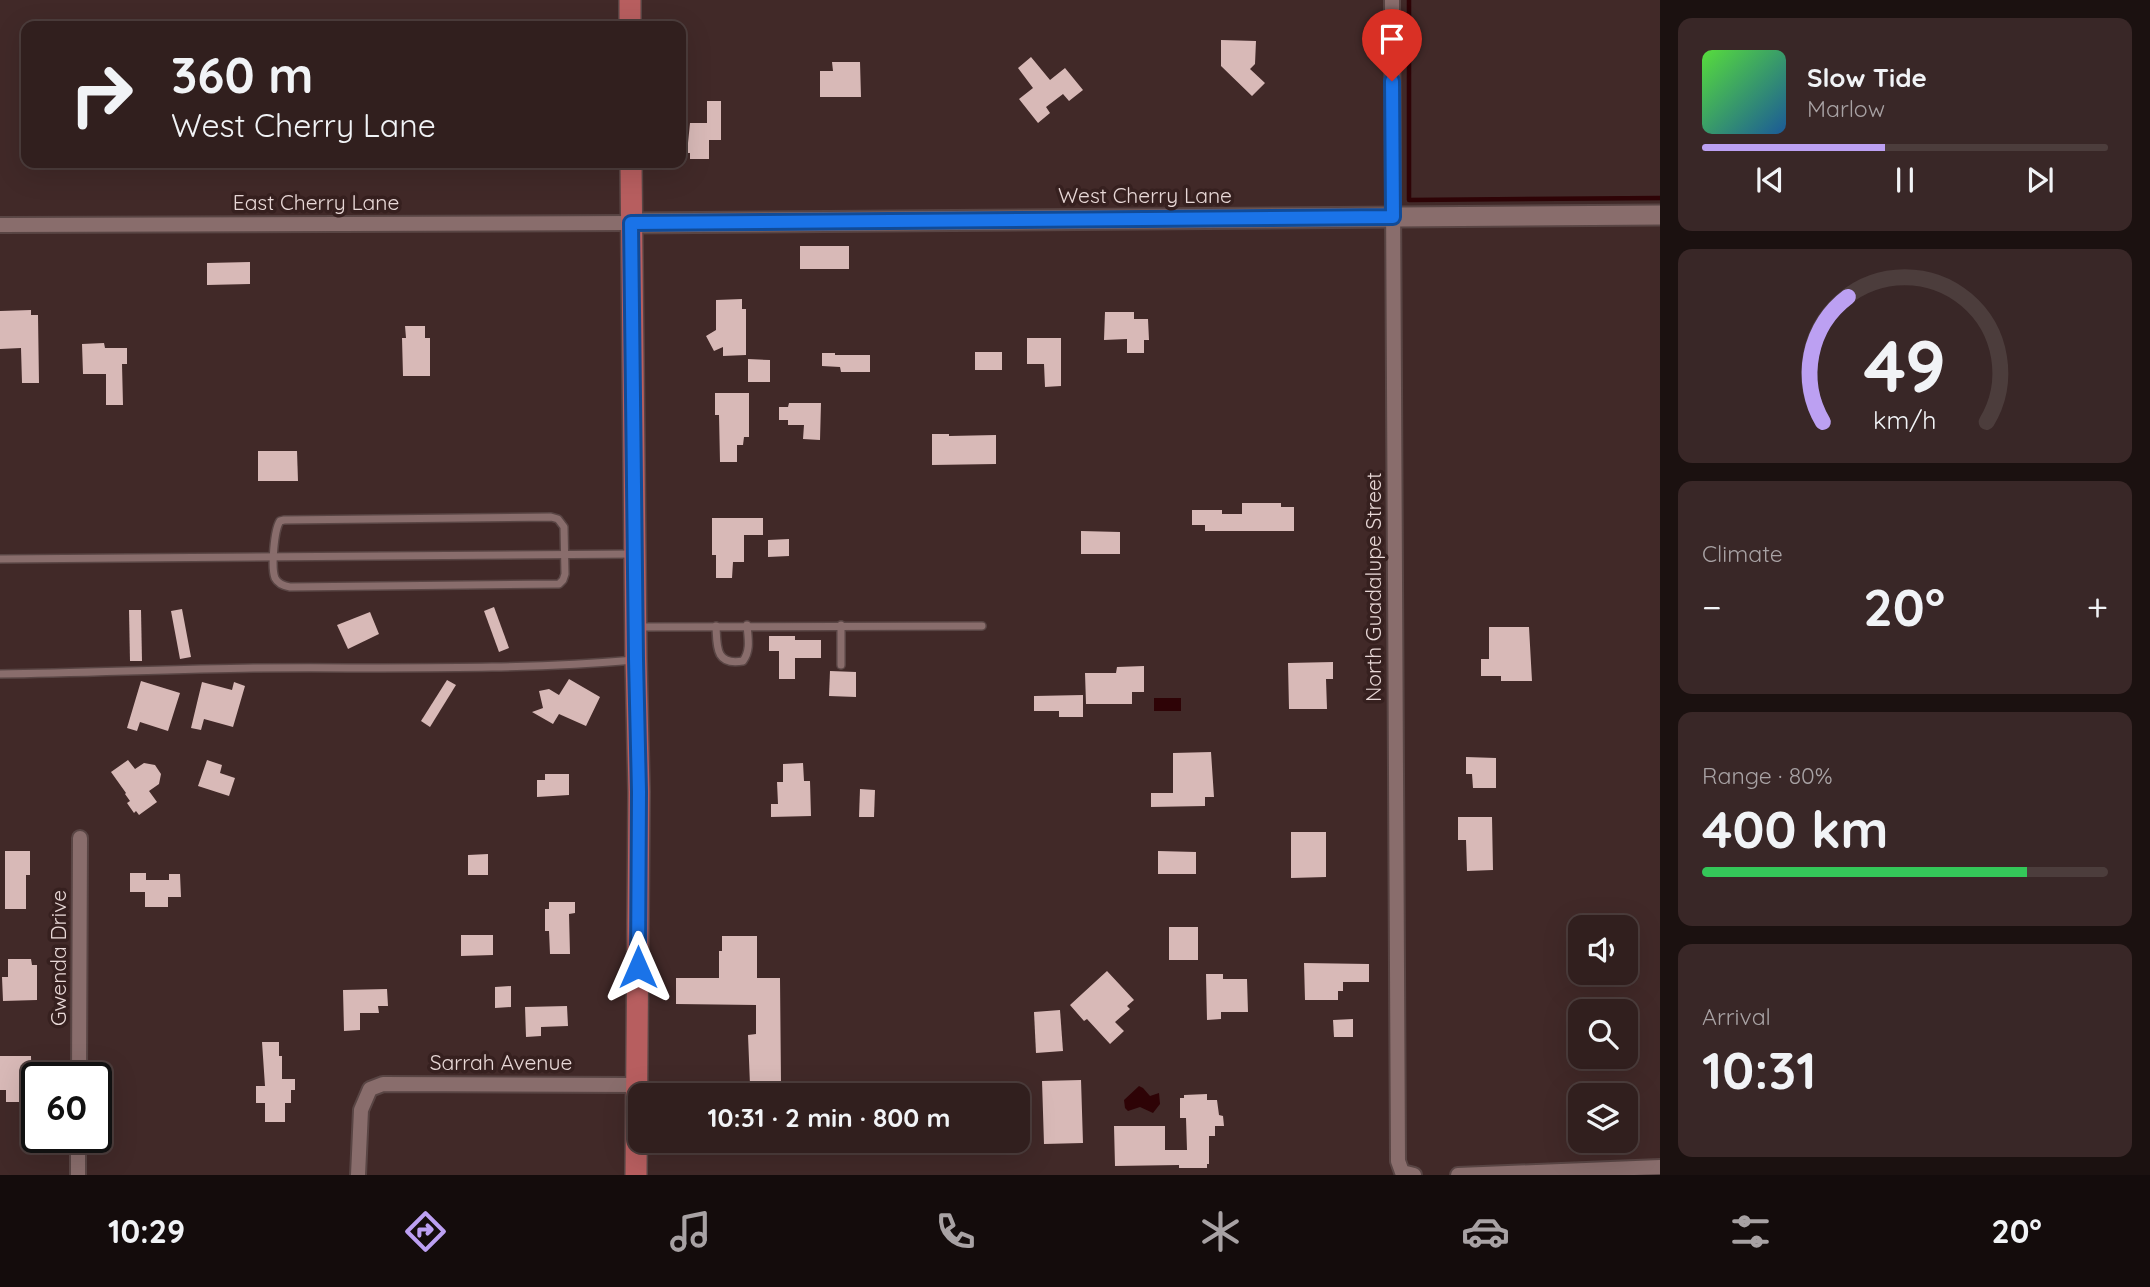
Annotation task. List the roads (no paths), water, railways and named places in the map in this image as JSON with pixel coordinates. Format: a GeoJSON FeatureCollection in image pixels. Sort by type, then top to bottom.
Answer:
{"type":"FeatureCollection","features":[{"type":"Feature","properties":{"kind":"main road"},"geometry":{"type":"LineString","coordinates":[[630,0],[630,21]]}},
{"type":"Feature","properties":{"kind":"main road"},"geometry":{"type":"LineString","coordinates":[[631,168],[639,792],[638,1083]]}},
{"type":"Feature","properties":{"kind":"main road"},"geometry":{"type":"LineString","coordinates":[[636,1153],[636,1175]]}},
{"type":"Feature","properties":{"kind":"street","name":"North Guadalupe Street"},"geometry":{"type":"LineString","coordinates":[[1392,0],[1398,1161],[1408,1173]]}},
{"type":"Feature","properties":{"kind":"street","name":"West Cherry Lane"},"geometry":{"type":"LineString","coordinates":[[631,223],[1660,215]]}},
{"type":"Feature","properties":{"kind":"street","name":"East Cherry Lane"},"geometry":{"type":"LineString","coordinates":[[0,225],[631,223]]}},
{"type":"Feature","properties":{"kind":"street","name":"Gwenda Drive"},"geometry":{"type":"LineString","coordinates":[[79,1062],[80,838]]}},
{"type":"Feature","properties":{"kind":"street","name":"Sarrah Avenue"},"geometry":{"type":"LineString","coordinates":[[358,1175],[361,1110],[370,1089],[383,1084],[628,1085]]}},
{"type":"Feature","properties":{"kind":"street"},"geometry":{"type":"LineString","coordinates":[[78,1153],[78,1175]]}},
{"type":"Feature","properties":{"kind":"street"},"geometry":{"type":"LineString","coordinates":[[1458,1175],[1611,1172],[1660,1167]]}},
{"type":"Feature","properties":{"kind":"lane"},"geometry":{"type":"LineString","coordinates":[[524,517],[551,517],[562,522],[564,554],[563,580],[552,585],[290,587],[276,580],[274,557],[275,530],[280,521],[284,520],[524,517]]}},
{"type":"Feature","properties":{"kind":"lane"},"geometry":{"type":"LineString","coordinates":[[0,559],[635,554]]}},
{"type":"Feature","properties":{"kind":"lane"},"geometry":{"type":"LineString","coordinates":[[716,626],[719,654],[734,662],[743,661],[746,656],[747,625]]}},
{"type":"Feature","properties":{"kind":"lane"},"geometry":{"type":"LineString","coordinates":[[841,625],[841,665]]}},
{"type":"Feature","properties":{"kind":"lane"},"geometry":{"type":"LineString","coordinates":[[635,627],[982,625]]}},
{"type":"Feature","properties":{"kind":"lane"},"geometry":{"type":"LineString","coordinates":[[0,674],[254,668],[489,668],[578,665],[636,659]]}},
{"type":"Feature","properties":{"kind":"waterway"},"geometry":{"type":"LineString","coordinates":[[1409,0],[1409,200],[1660,198]]}}]}
